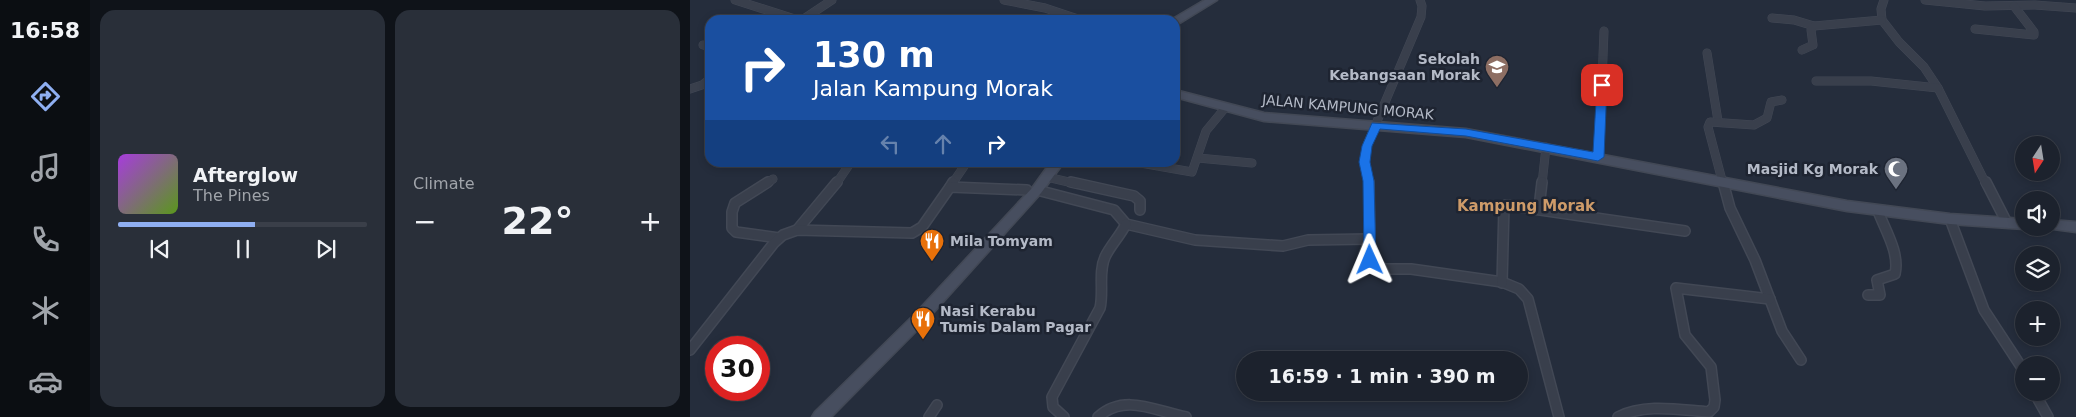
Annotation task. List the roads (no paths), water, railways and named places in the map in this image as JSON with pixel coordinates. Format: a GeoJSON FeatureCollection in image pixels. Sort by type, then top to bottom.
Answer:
{"type":"FeatureCollection","features":[{"type":"Feature","properties":{"kind":"main road"},"geometry":{"type":"LineString","coordinates":[[1180,19],[1209,2]]}},
{"type":"Feature","properties":{"kind":"main road"},"geometry":{"type":"LineString","coordinates":[[1180,24],[1209,2]]}},
{"type":"Feature","properties":{"kind":"main road","name":"JALAN KAMPUNG MORAK"},"geometry":{"type":"LineString","coordinates":[[1180,94],[1225,108],[1281,119],[1466,133],[1878,211],[2015,223]]}},
{"type":"Feature","properties":{"kind":"main road"},"geometry":{"type":"LineString","coordinates":[[820,417],[919,319],[1001,230],[1032,190],[1045,167]]}},
{"type":"Feature","properties":{"kind":"main road"},"geometry":{"type":"LineString","coordinates":[[1032,190],[1047,177],[1054,167]]}},
{"type":"Feature","properties":{"kind":"main road"},"geometry":{"type":"LineString","coordinates":[[2060,226],[2076,227]]}},
{"type":"Feature","properties":{"kind":"street"},"geometry":{"type":"LineString","coordinates":[[734,0],[782,15]]}},
{"type":"Feature","properties":{"kind":"street"},"geometry":{"type":"LineString","coordinates":[[810,15],[832,0]]}},
{"type":"Feature","properties":{"kind":"street"},"geometry":{"type":"LineString","coordinates":[[1004,0],[1045,8],[1066,15]]}},
{"type":"Feature","properties":{"kind":"street"},"geometry":{"type":"LineString","coordinates":[[1420,0],[1421,17],[1367,146],[1364,162],[1369,181],[1370,260],[1378,267],[1412,269],[1502,282],[1519,289],[1528,299],[1559,417]]}},
{"type":"Feature","properties":{"kind":"street"},"geometry":{"type":"LineString","coordinates":[[1884,0],[1881,9],[1882,20],[1899,42],[1924,67],[1938,88],[1949,113],[2007,223]]}},
{"type":"Feature","properties":{"kind":"street"},"geometry":{"type":"LineString","coordinates":[[1925,0],[1985,6],[2034,5],[2076,8]]}},
{"type":"Feature","properties":{"kind":"street"},"geometry":{"type":"LineString","coordinates":[[1975,29],[2034,35],[2034,32],[2014,6]]}},
{"type":"Feature","properties":{"kind":"street"},"geometry":{"type":"LineString","coordinates":[[1772,18],[1794,20],[1814,26],[1882,20]]}},
{"type":"Feature","properties":{"kind":"street"},"geometry":{"type":"LineString","coordinates":[[1802,50],[1813,45],[1811,30],[1814,26]]}},
{"type":"Feature","properties":{"kind":"street"},"geometry":{"type":"LineString","coordinates":[[1598,157],[1604,31]]}},
{"type":"Feature","properties":{"kind":"street"},"geometry":{"type":"LineString","coordinates":[[1707,53],[1718,121]]}},
{"type":"Feature","properties":{"kind":"street"},"geometry":{"type":"LineString","coordinates":[[1816,82],[1871,81],[1938,88]]}},
{"type":"Feature","properties":{"kind":"street"},"geometry":{"type":"LineString","coordinates":[[690,89],[705,85]]}},
{"type":"Feature","properties":{"kind":"street"},"geometry":{"type":"LineString","coordinates":[[1782,100],[1771,102],[1767,118],[1754,125],[1718,121],[1710,122],[1708,127],[1730,208],[1756,260],[1782,331],[1801,360]]}},
{"type":"Feature","properties":{"kind":"street"},"geometry":{"type":"LineString","coordinates":[[1164,167],[1192,172],[1213,119],[1225,108]]}},
{"type":"Feature","properties":{"kind":"street"},"geometry":{"type":"LineString","coordinates":[[1539,208],[1546,147]]}},
{"type":"Feature","properties":{"kind":"street"},"geometry":{"type":"LineString","coordinates":[[1198,158],[1252,163]]}},
{"type":"Feature","properties":{"kind":"street"},"geometry":{"type":"LineString","coordinates":[[797,230],[838,181],[846,167]]}},
{"type":"Feature","properties":{"kind":"street"},"geometry":{"type":"LineString","coordinates":[[690,350],[779,238],[788,232],[797,230],[912,233],[922,227],[964,167]]}},
{"type":"Feature","properties":{"kind":"street"},"geometry":{"type":"LineString","coordinates":[[1047,177],[1134,196],[1141,203],[1140,210]]}},
{"type":"Feature","properties":{"kind":"street"},"geometry":{"type":"LineString","coordinates":[[773,179],[755,192],[737,201],[734,206],[732,228],[736,232],[779,238]]}},
{"type":"Feature","properties":{"kind":"street"},"geometry":{"type":"LineString","coordinates":[[950,187],[1032,190],[1114,210],[1126,224],[1195,240],[1283,246],[1308,240],[1369,239]]}},
{"type":"Feature","properties":{"kind":"street"},"geometry":{"type":"LineString","coordinates":[[1502,282],[1505,206],[1539,208],[1685,231]]}},
{"type":"Feature","properties":{"kind":"street"},"geometry":{"type":"LineString","coordinates":[[1868,295],[1880,294],[1877,280],[1895,274],[1897,271],[1894,251],[1878,211]]}},
{"type":"Feature","properties":{"kind":"street"},"geometry":{"type":"LineString","coordinates":[[1950,219],[1984,310],[2015,357]]}},
{"type":"Feature","properties":{"kind":"street"},"geometry":{"type":"LineString","coordinates":[[1064,417],[1051,406],[1052,397],[1100,308],[1103,295],[1102,270],[1105,257],[1120,237],[1126,224]]}},
{"type":"Feature","properties":{"kind":"street"},"geometry":{"type":"LineString","coordinates":[[1618,417],[1630,410],[1709,412],[1714,407],[1712,368],[1685,335],[1676,288],[1770,299]]}},
{"type":"Feature","properties":{"kind":"street"},"geometry":{"type":"LineString","coordinates":[[2039,401],[2048,417]]}},
{"type":"Feature","properties":{"kind":"street"},"geometry":{"type":"LineString","coordinates":[[1098,417],[1109,407],[1120,403],[1186,417]]}},
{"type":"Feature","properties":{"kind":"street"},"geometry":{"type":"LineString","coordinates":[[929,417],[936,405]]}},
{"type":"Feature","properties":{"kind":"place","name":"Sekolah Kebangsaan Morak"},"geometry":{"type":"Point","coordinates":[1497,88]}},
{"type":"Feature","properties":{"kind":"place","name":"Masjid Kg Morak"},"geometry":{"type":"Point","coordinates":[1896,190]}},
{"type":"Feature","properties":{"kind":"place","name":"Mila Tomyam"},"geometry":{"type":"Point","coordinates":[932,262]}},
{"type":"Feature","properties":{"kind":"place","name":"Nasi Kerabu Tumis Dalam Pagar"},"geometry":{"type":"Point","coordinates":[923,340]}},
{"type":"Feature","properties":{"kind":"district","name":"Kampung Morak"},"geometry":{"type":"Point","coordinates":[1526,206]}}]}
